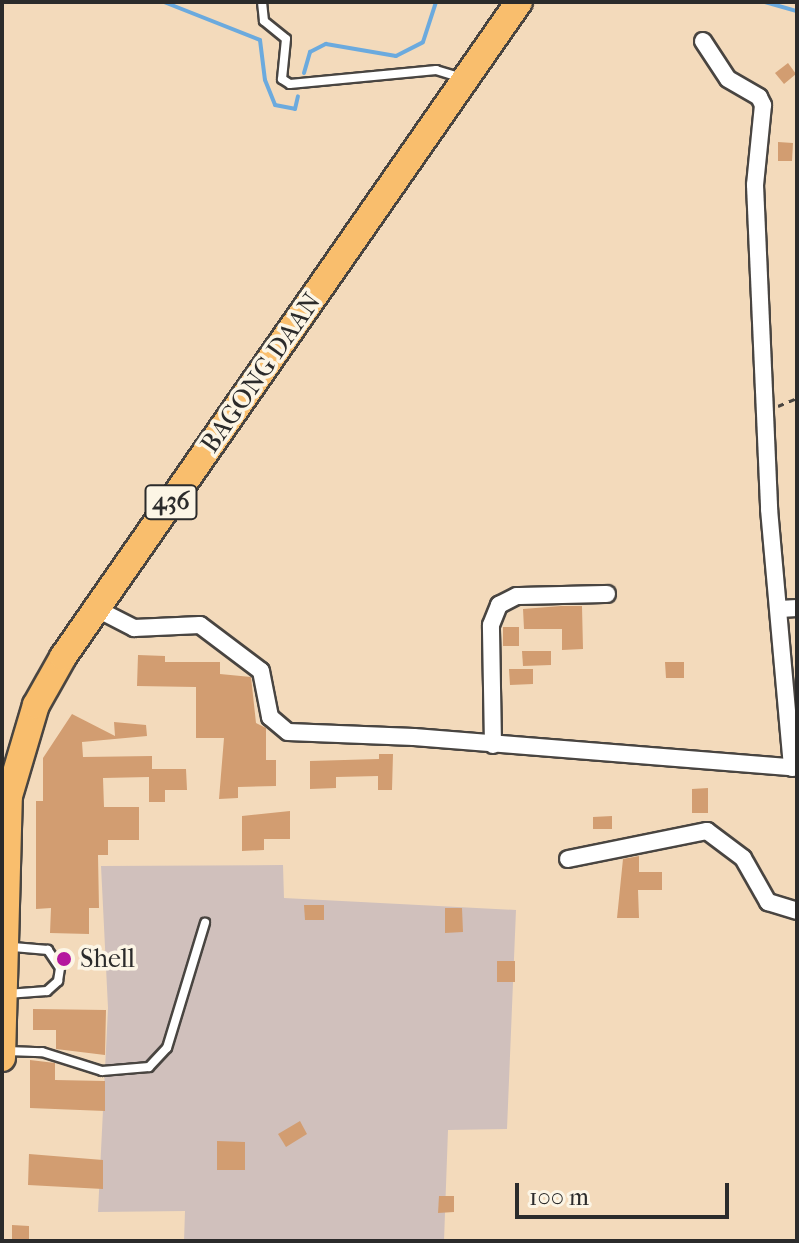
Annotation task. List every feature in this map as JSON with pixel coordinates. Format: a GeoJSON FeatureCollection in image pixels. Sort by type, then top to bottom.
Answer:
{"type":"FeatureCollection","features":[{"type":"Feature","properties":{"kind":"main road","name":"BAGONG DAAN"},"geometry":{"type":"LineString","coordinates":[[5,947],[9,796],[22,738],[50,680],[519,2]]}},
{"type":"Feature","properties":{"kind":"main road","name":"436"},"geometry":{"type":"LineString","coordinates":[[2,1058],[5,947]]}},
{"type":"Feature","properties":{"kind":"street"},"geometry":{"type":"LineString","coordinates":[[97,609],[134,628],[200,625],[261,671],[270,717],[288,732],[795,768],[769,509],[755,185],[763,105],[759,97],[728,79],[703,41]]}},
{"type":"Feature","properties":{"kind":"street"},"geometry":{"type":"LineString","coordinates":[[493,745],[491,625],[499,605],[517,596],[607,594]]}},
{"type":"Feature","properties":{"kind":"street"},"geometry":{"type":"LineString","coordinates":[[780,609],[797,608]]}},
{"type":"Feature","properties":{"kind":"street"},"geometry":{"type":"LineString","coordinates":[[568,859],[707,831],[743,858],[768,902],[797,911]]}},
{"type":"Feature","properties":{"kind":"lane"},"geometry":{"type":"LineString","coordinates":[[262,2],[264,21],[286,39],[282,79],[290,84],[436,70],[466,79]]}},
{"type":"Feature","properties":{"kind":"lane"},"geometry":{"type":"LineString","coordinates":[[2,1051],[42,1052],[102,1071],[149,1067],[167,1048],[205,923]]}},
{"type":"Feature","properties":{"kind":"lane"},"geometry":{"type":"LineString","coordinates":[[4,995],[47,991],[58,981],[60,968],[48,950],[5,947]]}},
{"type":"Feature","properties":{"kind":"path"},"geometry":{"type":"LineString","coordinates":[[767,410],[797,398]]}},
{"type":"Feature","properties":{"kind":"shaded area"},"geometry":{"type":"Polygon","coordinates":[[[283,865],[284,898],[516,910],[507,1129],[448,1130],[444,1241],[184,1241],[185,1211],[98,1212],[108,1008],[101,866],[283,865]]]}},
{"type":"Feature","properties":{"kind":"building"},"geometry":{"type":"Polygon","coordinates":[[[788,63],[796,74],[784,84],[775,73],[788,63]]]}},
{"type":"Feature","properties":{"kind":"building"},"geometry":{"type":"Polygon","coordinates":[[[778,142],[793,143],[792,161],[778,161],[778,142]]]}},
{"type":"Feature","properties":{"kind":"building"},"geometry":{"type":"Polygon","coordinates":[[[582,606],[583,649],[562,650],[562,629],[524,629],[523,609],[582,606]]]}},
{"type":"Feature","properties":{"kind":"building"},"geometry":{"type":"Polygon","coordinates":[[[503,627],[519,627],[519,646],[503,646],[503,627]]]}},
{"type":"Feature","properties":{"kind":"building"},"geometry":{"type":"Polygon","coordinates":[[[522,651],[551,651],[551,665],[523,666],[522,651]]]}},
{"type":"Feature","properties":{"kind":"building"},"geometry":{"type":"Polygon","coordinates":[[[138,655],[165,656],[165,662],[220,662],[220,674],[251,677],[256,723],[266,728],[266,760],[276,760],[276,786],[238,787],[238,798],[219,799],[224,738],[196,738],[196,687],[137,686],[138,655]]]}},
{"type":"Feature","properties":{"kind":"building"},"geometry":{"type":"Polygon","coordinates":[[[665,662],[684,662],[684,678],[666,678],[665,662]]]}},
{"type":"Feature","properties":{"kind":"building"},"geometry":{"type":"Polygon","coordinates":[[[509,669],[533,669],[533,684],[510,685],[509,669]]]}},
{"type":"Feature","properties":{"kind":"building"},"geometry":{"type":"Polygon","coordinates":[[[72,714],[115,736],[114,722],[146,725],[147,736],[82,742],[83,757],[152,756],[152,769],[186,769],[187,790],[165,790],[165,802],[149,802],[149,777],[103,778],[104,807],[139,807],[139,840],[108,840],[108,855],[98,855],[99,908],[89,908],[89,934],[50,933],[51,908],[36,909],[36,801],[43,801],[43,758],[72,714]]]}},
{"type":"Feature","properties":{"kind":"building"},"geometry":{"type":"Polygon","coordinates":[[[379,754],[393,754],[392,790],[378,790],[378,776],[336,777],[336,788],[310,789],[310,761],[379,759],[379,754]]]}},
{"type":"Feature","properties":{"kind":"building"},"geometry":{"type":"Polygon","coordinates":[[[708,788],[708,813],[692,813],[692,789],[708,788]]]}},
{"type":"Feature","properties":{"kind":"building"},"geometry":{"type":"Polygon","coordinates":[[[290,811],[290,839],[264,839],[264,850],[242,851],[242,816],[290,811]]]}},
{"type":"Feature","properties":{"kind":"building"},"geometry":{"type":"Polygon","coordinates":[[[612,816],[612,829],[593,829],[593,817],[612,816]]]}},
{"type":"Feature","properties":{"kind":"building"},"geometry":{"type":"Polygon","coordinates":[[[639,856],[639,872],[662,872],[662,890],[638,890],[639,918],[617,918],[623,859],[639,856]]]}},
{"type":"Feature","properties":{"kind":"building"},"geometry":{"type":"Polygon","coordinates":[[[304,905],[324,905],[324,920],[305,920],[304,905]]]}},
{"type":"Feature","properties":{"kind":"building"},"geometry":{"type":"Polygon","coordinates":[[[445,908],[462,908],[463,932],[445,933],[445,908]]]}},
{"type":"Feature","properties":{"kind":"building"},"geometry":{"type":"Polygon","coordinates":[[[497,961],[515,961],[515,982],[497,982],[497,961]]]}},
{"type":"Feature","properties":{"kind":"building"},"geometry":{"type":"Polygon","coordinates":[[[33,1009],[106,1010],[105,1055],[56,1049],[56,1030],[33,1030],[33,1009]]]}},
{"type":"Feature","properties":{"kind":"building"},"geometry":{"type":"Polygon","coordinates":[[[30,1060],[55,1063],[55,1080],[105,1081],[105,1111],[30,1108],[30,1060]]]}},
{"type":"Feature","properties":{"kind":"building"},"geometry":{"type":"Polygon","coordinates":[[[300,1121],[307,1134],[286,1147],[278,1134],[300,1121]]]}},
{"type":"Feature","properties":{"kind":"building"},"geometry":{"type":"Polygon","coordinates":[[[217,1141],[245,1142],[245,1170],[217,1170],[217,1141]]]}},
{"type":"Feature","properties":{"kind":"building"},"geometry":{"type":"Polygon","coordinates":[[[29,1154],[103,1160],[103,1189],[28,1185],[29,1154]]]}},
{"type":"Feature","properties":{"kind":"building"},"geometry":{"type":"Polygon","coordinates":[[[439,1196],[454,1196],[454,1212],[438,1213],[439,1196]]]}},
{"type":"Feature","properties":{"kind":"building"},"geometry":{"type":"Polygon","coordinates":[[[12,1225],[29,1226],[29,1241],[12,1241],[12,1225]]]}},
{"type":"Feature","properties":{"kind":"waterway"},"geometry":{"type":"LineString","coordinates":[[164,2],[260,40],[265,80],[275,105],[295,109],[298,96]]}},
{"type":"Feature","properties":{"kind":"waterway"},"geometry":{"type":"LineString","coordinates":[[304,73],[310,52],[326,44],[396,56],[423,42],[436,2]]}},
{"type":"Feature","properties":{"kind":"waterway"},"geometry":{"type":"LineString","coordinates":[[765,2],[797,11]]}},
{"type":"Feature","properties":{"kind":"place","name":"Shell"},"geometry":{"type":"Point","coordinates":[64,959]}}]}
